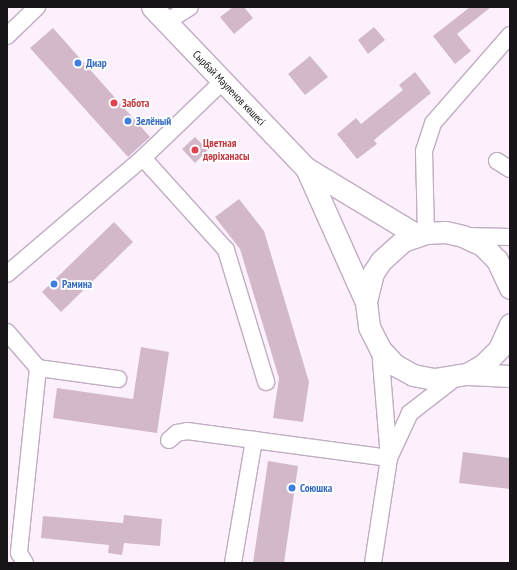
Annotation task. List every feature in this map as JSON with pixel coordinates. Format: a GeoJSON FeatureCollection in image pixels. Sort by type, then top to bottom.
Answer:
{"type":"FeatureCollection","features":[{"type":"Feature","properties":{"kind":"main road","name":"Сырбай Мәуленов көшесі"},"geometry":{"type":"LineString","coordinates":[[159,14],[306,168]]}},
{"type":"Feature","properties":{"kind":"main road"},"geometry":{"type":"LineString","coordinates":[[306,168],[422,234]]}},
{"type":"Feature","properties":{"kind":"main road"},"geometry":{"type":"LineString","coordinates":[[306,168],[366,302],[369,327],[380,349],[395,364],[413,375],[434,379],[461,376],[510,376]]}},
{"type":"Feature","properties":{"kind":"main road"},"geometry":{"type":"LineString","coordinates":[[366,302],[373,273],[381,260],[391,250],[422,234],[445,232],[463,236],[482,245],[497,260],[510,288]]}},
{"type":"Feature","properties":{"kind":"main road"},"geometry":{"type":"LineString","coordinates":[[461,376],[484,364],[499,350],[510,324]]}},
{"type":"Feature","properties":{"kind":"street"},"geometry":{"type":"LineString","coordinates":[[7,36],[37,7]]}},
{"type":"Feature","properties":{"kind":"street"},"geometry":{"type":"LineString","coordinates":[[159,14],[190,7]]}},
{"type":"Feature","properties":{"kind":"street"},"geometry":{"type":"LineString","coordinates":[[422,234],[424,151],[431,128],[441,112],[510,35]]}},
{"type":"Feature","properties":{"kind":"street"},"geometry":{"type":"LineString","coordinates":[[7,274],[143,158],[223,82]]}},
{"type":"Feature","properties":{"kind":"street"},"geometry":{"type":"LineString","coordinates":[[143,158],[226,250],[266,382]]}},
{"type":"Feature","properties":{"kind":"street"},"geometry":{"type":"LineString","coordinates":[[463,236],[510,237]]}},
{"type":"Feature","properties":{"kind":"street"},"geometry":{"type":"LineString","coordinates":[[7,332],[38,368],[118,379]]}},
{"type":"Feature","properties":{"kind":"street"},"geometry":{"type":"LineString","coordinates":[[373,563],[389,458],[380,349]]}},
{"type":"Feature","properties":{"kind":"street"},"geometry":{"type":"LineString","coordinates":[[25,563],[19,553],[38,368]]}},
{"type":"Feature","properties":{"kind":"street"},"geometry":{"type":"LineString","coordinates":[[389,458],[410,413],[461,376]]}},
{"type":"Feature","properties":{"kind":"street"},"geometry":{"type":"LineString","coordinates":[[169,440],[176,433],[187,431],[389,458]]}},
{"type":"Feature","properties":{"kind":"street"},"geometry":{"type":"LineString","coordinates":[[233,563],[254,440]]}},
{"type":"Feature","properties":{"kind":"building"},"geometry":{"type":"Polygon","coordinates":[[[233,7],[244,7],[253,18],[234,34],[220,17],[233,7]]]}},
{"type":"Feature","properties":{"kind":"building"},"geometry":{"type":"Polygon","coordinates":[[[470,7],[491,7],[457,34],[471,51],[455,64],[433,36],[470,7]]]}},
{"type":"Feature","properties":{"kind":"building"},"geometry":{"type":"Polygon","coordinates":[[[374,27],[385,40],[368,54],[358,40],[374,27]]]}},
{"type":"Feature","properties":{"kind":"building"},"geometry":{"type":"Polygon","coordinates":[[[53,28],[150,137],[128,157],[30,48],[53,28]]]}},
{"type":"Feature","properties":{"kind":"building"},"geometry":{"type":"Polygon","coordinates":[[[310,56],[328,77],[305,95],[288,74],[310,56]]]}},
{"type":"Feature","properties":{"kind":"building"},"geometry":{"type":"Polygon","coordinates":[[[415,72],[431,93],[374,140],[377,144],[357,159],[337,134],[356,118],[361,124],[403,90],[399,85],[415,72]]]}},
{"type":"Feature","properties":{"kind":"building","name":"Цветная дәріханасы"},"geometry":{"type":"Polygon","coordinates":[[[195,137],[208,150],[195,163],[182,149],[195,137]]]}},
{"type":"Feature","properties":{"kind":"building"},"geometry":{"type":"Polygon","coordinates":[[[239,199],[264,231],[309,382],[303,422],[273,418],[279,378],[240,249],[215,217],[239,199]]]}},
{"type":"Feature","properties":{"kind":"building"},"geometry":{"type":"Polygon","coordinates":[[[114,222],[133,242],[61,312],[42,292],[114,222]]]}},
{"type":"Feature","properties":{"kind":"building"},"geometry":{"type":"Polygon","coordinates":[[[141,347],[169,352],[157,433],[53,418],[57,388],[133,399],[141,347]]]}},
{"type":"Feature","properties":{"kind":"building"},"geometry":{"type":"Polygon","coordinates":[[[463,452],[510,458],[510,489],[459,483],[463,452]]]}},
{"type":"Feature","properties":{"kind":"building"},"geometry":{"type":"Polygon","coordinates":[[[268,461],[298,466],[284,563],[253,563],[268,461]]]}},
{"type":"Feature","properties":{"kind":"building"},"geometry":{"type":"Polygon","coordinates":[[[124,515],[162,519],[160,546],[124,543],[122,555],[108,553],[109,545],[41,538],[43,516],[123,523],[124,515]]]}},
{"type":"Feature","properties":{"kind":"place","name":"Диар"},"geometry":{"type":"Point","coordinates":[78,63]}},
{"type":"Feature","properties":{"kind":"place","name":"Забота"},"geometry":{"type":"Point","coordinates":[114,103]}},
{"type":"Feature","properties":{"kind":"place","name":"Зелёный"},"geometry":{"type":"Point","coordinates":[128,121]}},
{"type":"Feature","properties":{"kind":"place","name":"Цветная дәріханасы"},"geometry":{"type":"Point","coordinates":[195,150]}},
{"type":"Feature","properties":{"kind":"place","name":"Рамина"},"geometry":{"type":"Point","coordinates":[54,284]}},
{"type":"Feature","properties":{"kind":"place","name":"Союшка"},"geometry":{"type":"Point","coordinates":[292,488]}}]}
